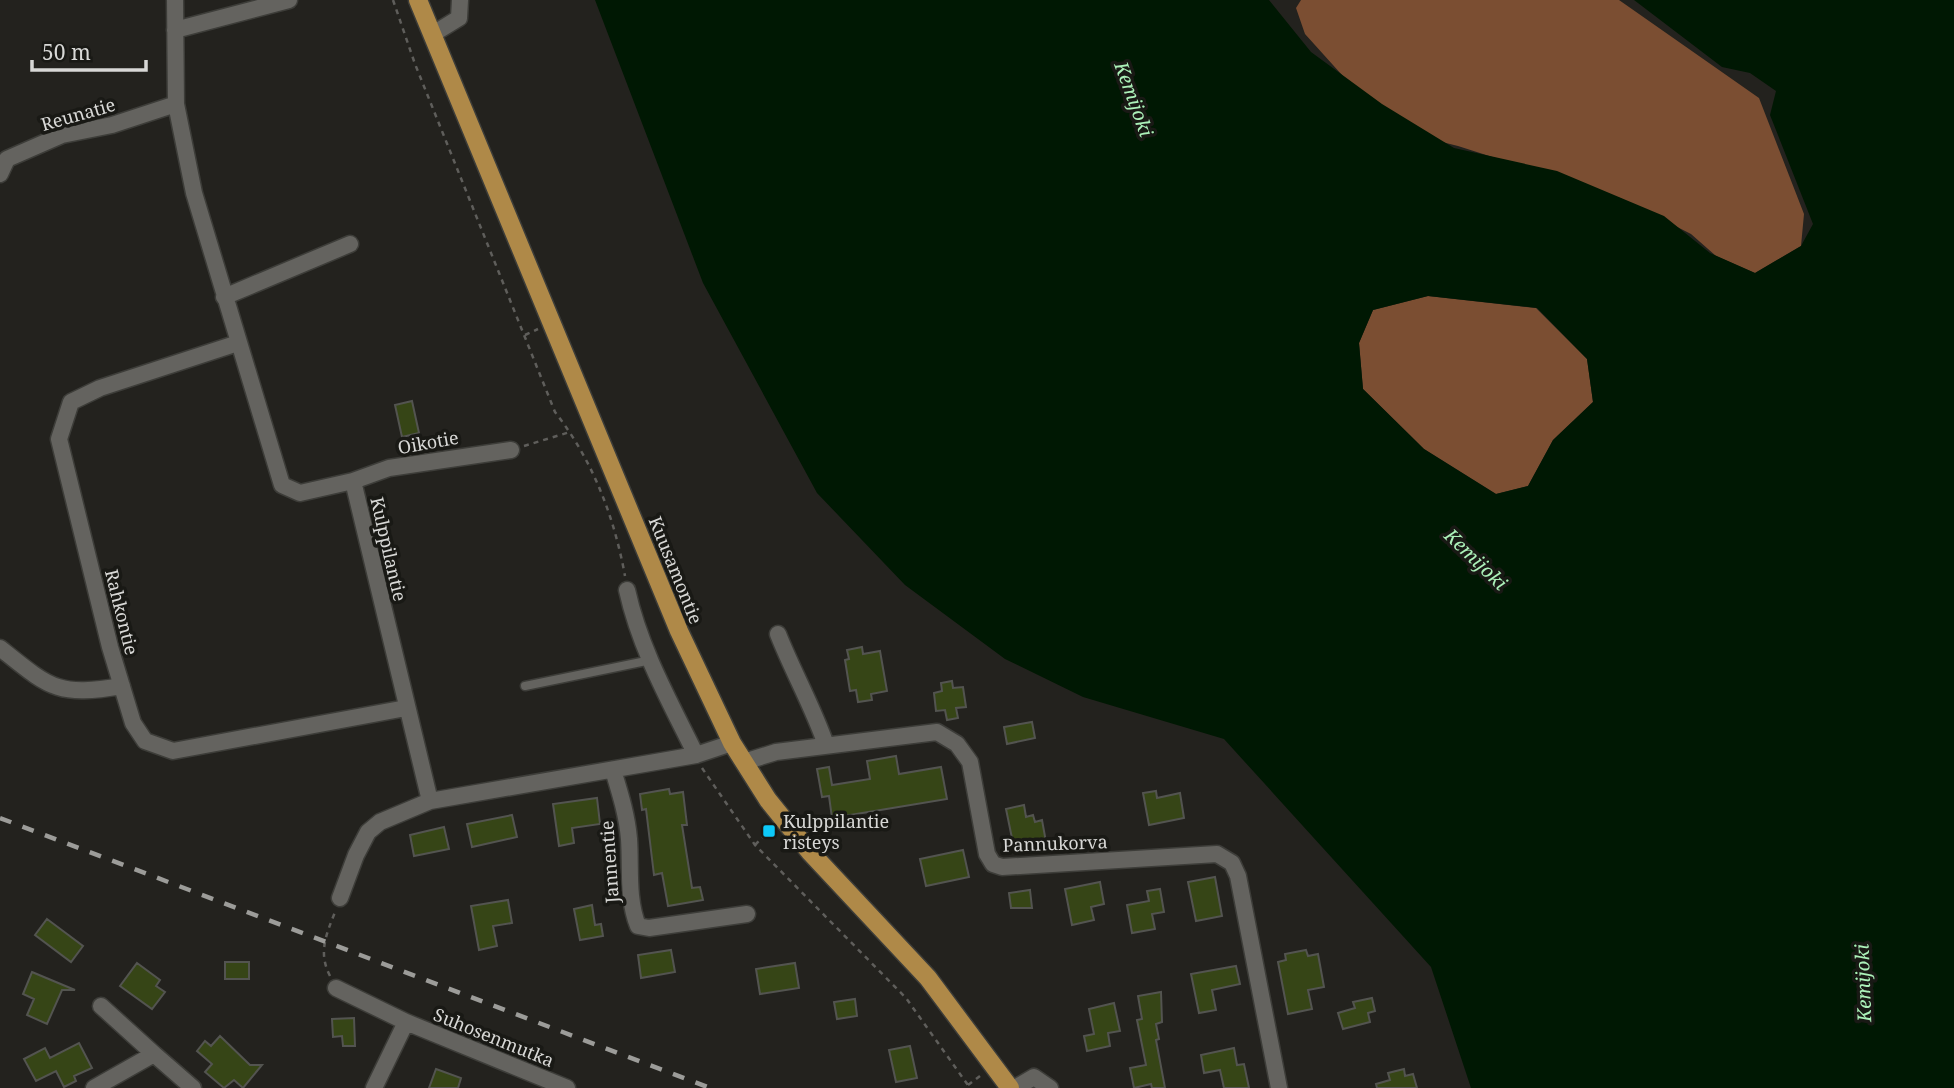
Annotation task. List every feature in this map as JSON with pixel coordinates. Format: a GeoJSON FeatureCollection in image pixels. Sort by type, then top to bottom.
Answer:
{"type":"FeatureCollection","features":[{"type":"Feature","properties":{"kind":"main road","name":"Kuusamontie"},"geometry":{"type":"LineString","coordinates":[[418,0],[678,631],[732,743],[768,800],[810,852],[928,978],[1013,1088]]}},
{"type":"Feature","properties":{"kind":"street","name":"Kulppilantie"},"geometry":{"type":"LineString","coordinates":[[175,0],[176,104],[194,193],[237,343],[282,485],[300,493],[353,481],[430,802]]}},
{"type":"Feature","properties":{"kind":"street"},"geometry":{"type":"LineString","coordinates":[[175,30],[289,0]]}},
{"type":"Feature","properties":{"kind":"street"},"geometry":{"type":"LineString","coordinates":[[433,34],[458,18],[460,0]]}},
{"type":"Feature","properties":{"kind":"street","name":"Reunatie"},"geometry":{"type":"LineString","coordinates":[[2,163],[62,135],[112,125],[176,104]]}},
{"type":"Feature","properties":{"kind":"street"},"geometry":{"type":"LineString","coordinates":[[224,297],[350,244]]}},
{"type":"Feature","properties":{"kind":"street","name":"Rahkontie"},"geometry":{"type":"LineString","coordinates":[[237,343],[100,388],[71,402],[59,439],[121,686],[133,723],[145,741],[173,751],[406,708]]}},
{"type":"Feature","properties":{"kind":"street","name":"Oikotie"},"geometry":{"type":"LineString","coordinates":[[353,481],[390,468],[511,450]]}},
{"type":"Feature","properties":{"kind":"street"},"geometry":{"type":"LineString","coordinates":[[627,590],[634,620],[696,755]]}},
{"type":"Feature","properties":{"kind":"street"},"geometry":{"type":"LineString","coordinates":[[778,634],[800,686],[817,717],[826,745]]}},
{"type":"Feature","properties":{"kind":"street"},"geometry":{"type":"LineString","coordinates":[[0,648],[56,689],[87,692],[121,686]]}},
{"type":"Feature","properties":{"kind":"street","name":"Pannukorva"},"geometry":{"type":"LineString","coordinates":[[744,762],[776,752],[937,732],[957,744],[970,762],[987,854],[993,864],[1002,867],[1217,853],[1232,863],[1238,876],[1279,1088]]}},
{"type":"Feature","properties":{"kind":"street"},"geometry":{"type":"LineString","coordinates":[[340,898],[368,832],[380,822],[430,802],[696,755],[732,743]]}},
{"type":"Feature","properties":{"kind":"street","name":"Jannentie"},"geometry":{"type":"LineString","coordinates":[[613,770],[623,801],[629,837],[633,912],[638,926],[649,928],[747,914]]}},
{"type":"Feature","properties":{"kind":"street","name":"Suhosenmutka"},"geometry":{"type":"LineString","coordinates":[[336,988],[406,1022],[567,1088]]}},
{"type":"Feature","properties":{"kind":"street"},"geometry":{"type":"LineString","coordinates":[[102,1006],[193,1088]]}},
{"type":"Feature","properties":{"kind":"street"},"geometry":{"type":"LineString","coordinates":[[374,1088],[406,1022]]}},
{"type":"Feature","properties":{"kind":"street"},"geometry":{"type":"LineString","coordinates":[[94,1088],[154,1054]]}},
{"type":"Feature","properties":{"kind":"street"},"geometry":{"type":"LineString","coordinates":[[1013,1088],[1034,1077],[1050,1088]]}},
{"type":"Feature","properties":{"kind":"lane"},"geometry":{"type":"LineString","coordinates":[[525,686],[651,660]]}},
{"type":"Feature","properties":{"kind":"path"},"geometry":{"type":"LineString","coordinates":[[393,0],[415,64],[555,412],[589,463],[618,535],[627,590]]}},
{"type":"Feature","properties":{"kind":"path"},"geometry":{"type":"LineString","coordinates":[[525,335],[540,328]]}},
{"type":"Feature","properties":{"kind":"path"},"geometry":{"type":"LineString","coordinates":[[511,450],[570,432]]}},
{"type":"Feature","properties":{"kind":"path"},"geometry":{"type":"LineString","coordinates":[[696,755],[734,818],[755,845],[906,998],[969,1086],[985,1073]]}},
{"type":"Feature","properties":{"kind":"path"},"geometry":{"type":"LineString","coordinates":[[755,845],[769,831]]}},
{"type":"Feature","properties":{"kind":"path"},"geometry":{"type":"LineString","coordinates":[[336,988],[323,958],[324,941],[340,898]]}},
{"type":"Feature","properties":{"kind":"shaded area"},"geometry":{"type":"Polygon","coordinates":[[[1301,0],[1619,0],[1759,98],[1804,214],[1801,246],[1755,273],[1716,256],[1691,234],[1620,198],[1458,146],[1406,133],[1379,116],[1305,34],[1296,8],[1301,0]]]}},
{"type":"Feature","properties":{"kind":"shaded area"},"geometry":{"type":"Polygon","coordinates":[[[1428,296],[1536,308],[1587,359],[1593,402],[1553,440],[1528,486],[1496,494],[1424,449],[1363,389],[1359,343],[1373,310],[1428,296]]]}},
{"type":"Feature","properties":{"kind":"water","name":"Kemijoki"},"geometry":{"type":"Polygon","coordinates":[[[595,0],[1269,0],[1311,52],[1382,104],[1454,148],[1557,171],[1664,216],[1710,253],[1755,273],[1801,246],[1813,224],[1770,115],[1776,91],[1750,73],[1722,67],[1634,0],[1954,0],[1954,1088],[1471,1088],[1431,967],[1224,739],[1083,697],[1005,659],[905,585],[817,493],[703,283],[595,0]],[[1428,296],[1373,310],[1359,343],[1363,389],[1424,449],[1496,494],[1528,486],[1553,440],[1593,402],[1587,359],[1537,308],[1428,296]]]}},
{"type":"Feature","properties":{"kind":"building"},"geometry":{"type":"Polygon","coordinates":[[[412,401],[419,433],[402,437],[395,405],[412,401]]]}},
{"type":"Feature","properties":{"kind":"building"},"geometry":{"type":"Polygon","coordinates":[[[862,647],[863,654],[880,651],[887,691],[871,694],[872,700],[858,702],[856,690],[850,691],[845,660],[849,659],[847,650],[862,647]]]}},
{"type":"Feature","properties":{"kind":"building"},"geometry":{"type":"Polygon","coordinates":[[[952,681],[953,688],[963,687],[966,707],[956,708],[958,718],[947,720],[945,710],[936,711],[934,693],[942,691],[941,683],[952,681]]]}},
{"type":"Feature","properties":{"kind":"building"},"geometry":{"type":"Polygon","coordinates":[[[1032,722],[1035,738],[1007,744],[1004,727],[1032,722]]]}},
{"type":"Feature","properties":{"kind":"building"},"geometry":{"type":"Polygon","coordinates":[[[896,756],[899,774],[941,767],[947,799],[832,818],[829,796],[822,797],[817,769],[829,767],[832,785],[870,779],[867,761],[896,756]]]}},
{"type":"Feature","properties":{"kind":"building"},"geometry":{"type":"Polygon","coordinates":[[[669,789],[670,794],[683,792],[687,825],[682,825],[692,888],[700,887],[703,900],[668,906],[662,873],[654,875],[646,809],[642,810],[640,794],[669,789]]]}},
{"type":"Feature","properties":{"kind":"building"},"geometry":{"type":"Polygon","coordinates":[[[1156,791],[1157,798],[1180,793],[1184,818],[1149,825],[1143,793],[1156,791]]]}},
{"type":"Feature","properties":{"kind":"building"},"geometry":{"type":"Polygon","coordinates":[[[597,798],[600,824],[572,828],[574,843],[559,846],[553,804],[597,798]]]}},
{"type":"Feature","properties":{"kind":"building"},"geometry":{"type":"Polygon","coordinates":[[[1024,805],[1026,817],[1033,815],[1035,822],[1042,820],[1046,842],[1014,848],[1006,809],[1024,805]]]}},
{"type":"Feature","properties":{"kind":"building"},"geometry":{"type":"Polygon","coordinates":[[[512,815],[517,837],[472,847],[467,824],[512,815]]]}},
{"type":"Feature","properties":{"kind":"building"},"geometry":{"type":"Polygon","coordinates":[[[444,827],[449,849],[414,856],[410,835],[444,827]]]}},
{"type":"Feature","properties":{"kind":"building"},"geometry":{"type":"Polygon","coordinates":[[[963,850],[969,877],[926,886],[920,859],[963,850]]]}},
{"type":"Feature","properties":{"kind":"building"},"geometry":{"type":"Polygon","coordinates":[[[1215,877],[1222,916],[1196,921],[1188,882],[1215,877]]]}},
{"type":"Feature","properties":{"kind":"building"},"geometry":{"type":"Polygon","coordinates":[[[1100,882],[1104,904],[1091,907],[1094,920],[1072,925],[1065,889],[1100,882]]]}},
{"type":"Feature","properties":{"kind":"building"},"geometry":{"type":"Polygon","coordinates":[[[1160,889],[1164,912],[1152,914],[1155,929],[1132,933],[1127,905],[1149,901],[1147,891],[1160,889]]]}},
{"type":"Feature","properties":{"kind":"building"},"geometry":{"type":"Polygon","coordinates":[[[1030,890],[1032,908],[1011,908],[1009,893],[1030,890]]]}},
{"type":"Feature","properties":{"kind":"building"},"geometry":{"type":"Polygon","coordinates":[[[508,900],[512,923],[493,926],[497,946],[479,950],[471,906],[508,900]]]}},
{"type":"Feature","properties":{"kind":"building"},"geometry":{"type":"Polygon","coordinates":[[[592,905],[595,925],[601,924],[603,936],[580,940],[574,909],[592,905]]]}},
{"type":"Feature","properties":{"kind":"building"},"geometry":{"type":"Polygon","coordinates":[[[47,919],[83,946],[71,962],[35,935],[47,919]]]}},
{"type":"Feature","properties":{"kind":"building"},"geometry":{"type":"Polygon","coordinates":[[[671,950],[675,972],[641,978],[638,955],[671,950]]]}},
{"type":"Feature","properties":{"kind":"building"},"geometry":{"type":"Polygon","coordinates":[[[1306,950],[1308,956],[1318,954],[1324,987],[1308,990],[1312,1009],[1288,1014],[1278,962],[1286,960],[1285,954],[1306,950]]]}},
{"type":"Feature","properties":{"kind":"building"},"geometry":{"type":"Polygon","coordinates":[[[225,962],[249,962],[249,979],[225,979],[225,962]]]}},
{"type":"Feature","properties":{"kind":"building"},"geometry":{"type":"Polygon","coordinates":[[[137,963],[160,980],[156,986],[165,992],[152,1009],[120,986],[137,963]]]}},
{"type":"Feature","properties":{"kind":"building"},"geometry":{"type":"Polygon","coordinates":[[[795,963],[799,988],[760,994],[756,969],[795,963]]]}},
{"type":"Feature","properties":{"kind":"building"},"geometry":{"type":"Polygon","coordinates":[[[1236,966],[1240,984],[1212,990],[1216,1010],[1199,1013],[1191,974],[1236,966]]]}},
{"type":"Feature","properties":{"kind":"building"},"geometry":{"type":"Polygon","coordinates":[[[32,972],[75,990],[62,990],[47,1024],[27,1015],[34,999],[23,994],[32,972]]]}},
{"type":"Feature","properties":{"kind":"building"},"geometry":{"type":"Polygon","coordinates":[[[1161,992],[1162,1022],[1156,1024],[1159,1039],[1156,1040],[1165,1088],[1152,1088],[1151,1084],[1134,1088],[1130,1068],[1146,1065],[1137,1020],[1142,1019],[1138,996],[1161,992]]]}},
{"type":"Feature","properties":{"kind":"building"},"geometry":{"type":"Polygon","coordinates":[[[1372,998],[1375,1011],[1368,1013],[1370,1022],[1343,1029],[1338,1013],[1355,1008],[1353,1002],[1372,998]]]}},
{"type":"Feature","properties":{"kind":"building"},"geometry":{"type":"Polygon","coordinates":[[[855,999],[857,1016],[837,1019],[834,1002],[855,999]]]}},
{"type":"Feature","properties":{"kind":"building"},"geometry":{"type":"Polygon","coordinates":[[[1114,1003],[1120,1031],[1108,1033],[1110,1046],[1087,1051],[1084,1036],[1094,1034],[1089,1009],[1114,1003]]]}},
{"type":"Feature","properties":{"kind":"building"},"geometry":{"type":"Polygon","coordinates":[[[354,1018],[355,1046],[343,1046],[342,1036],[333,1037],[332,1019],[354,1018]]]}},
{"type":"Feature","properties":{"kind":"building"},"geometry":{"type":"Polygon","coordinates":[[[220,1036],[250,1065],[262,1065],[243,1088],[234,1080],[224,1088],[205,1072],[212,1064],[197,1051],[205,1041],[211,1046],[220,1036]]]}},
{"type":"Feature","properties":{"kind":"building"},"geometry":{"type":"Polygon","coordinates":[[[79,1043],[92,1068],[74,1076],[76,1081],[64,1087],[56,1071],[36,1081],[24,1059],[45,1048],[50,1058],[79,1043]]]}},
{"type":"Feature","properties":{"kind":"building"},"geometry":{"type":"Polygon","coordinates":[[[910,1046],[917,1078],[896,1082],[889,1050],[910,1046]]]}},
{"type":"Feature","properties":{"kind":"building"},"geometry":{"type":"Polygon","coordinates":[[[1234,1048],[1237,1065],[1244,1064],[1249,1088],[1224,1088],[1220,1070],[1204,1073],[1201,1055],[1234,1048]]]}},
{"type":"Feature","properties":{"kind":"building"},"geometry":{"type":"Polygon","coordinates":[[[436,1069],[461,1078],[458,1088],[429,1088],[436,1069]]]}},
{"type":"Feature","properties":{"kind":"building"},"geometry":{"type":"Polygon","coordinates":[[[1404,1069],[1405,1076],[1413,1074],[1417,1088],[1377,1088],[1376,1084],[1390,1080],[1388,1073],[1404,1069]]]}},
{"type":"Feature","properties":{"kind":"railway"},"geometry":{"type":"LineString","coordinates":[[0,818],[710,1088]]}},
{"type":"Feature","properties":{"kind":"place","name":"Kulppilantie risteys"},"geometry":{"type":"Point","coordinates":[769,831]}}]}
